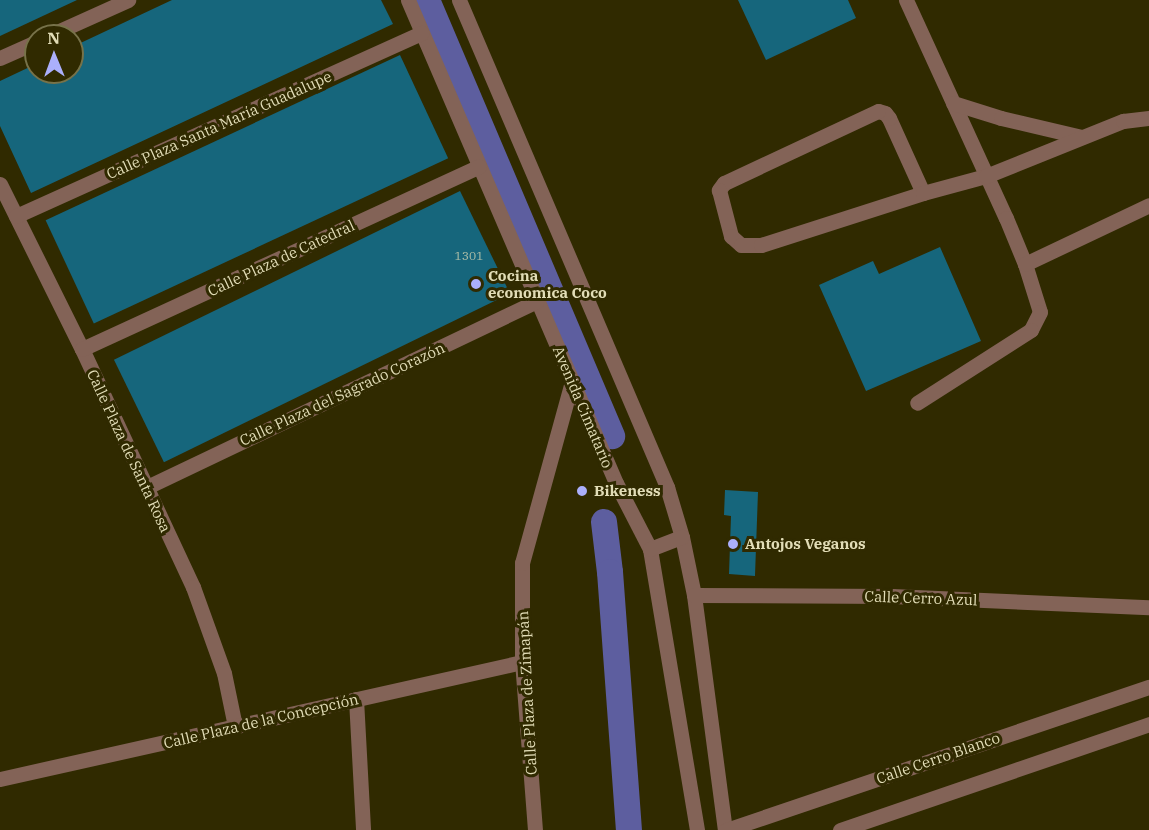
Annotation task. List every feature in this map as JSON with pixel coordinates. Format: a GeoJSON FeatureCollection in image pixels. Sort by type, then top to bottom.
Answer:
{"type":"FeatureCollection","features":[{"type":"Feature","properties":{"kind":"street"},"geometry":{"type":"LineString","coordinates":[[75,24],[128,0]]}},
{"type":"Feature","properties":{"kind":"street","name":"Avenida Cimatario"},"geometry":{"type":"LineString","coordinates":[[408,0],[616,483],[650,549],[697,830]]}},
{"type":"Feature","properties":{"kind":"street"},"geometry":{"type":"LineString","coordinates":[[459,0],[637,414],[666,487],[682,537],[694,595],[725,830]]}},
{"type":"Feature","properties":{"kind":"street"},"geometry":{"type":"LineString","coordinates":[[906,0],[1025,264],[1040,312],[1031,330],[917,403]]}},
{"type":"Feature","properties":{"kind":"street","name":"Calle Plaza Santa María Guadalupe"},"geometry":{"type":"LineString","coordinates":[[16,216],[422,33]]}},
{"type":"Feature","properties":{"kind":"street"},"geometry":{"type":"LineString","coordinates":[[0,58],[24,47]]}},
{"type":"Feature","properties":{"kind":"street"},"geometry":{"type":"LineString","coordinates":[[953,103],[1001,118],[1082,137]]}},
{"type":"Feature","properties":{"kind":"street"},"geometry":{"type":"LineString","coordinates":[[923,192],[889,118],[885,113],[878,111],[724,183],[719,190],[731,236],[741,245],[761,245],[923,192],[986,176],[1123,121],[1149,118]]}},
{"type":"Feature","properties":{"kind":"street","name":"Calle Plaza de Catedral"},"geometry":{"type":"LineString","coordinates":[[82,349],[479,166]]}},
{"type":"Feature","properties":{"kind":"street","name":"Calle Plaza de Santa Rosa"},"geometry":{"type":"LineString","coordinates":[[0,184],[82,349],[193,587],[224,673],[235,726]]}},
{"type":"Feature","properties":{"kind":"street"},"geometry":{"type":"LineString","coordinates":[[1025,264],[1149,205]]}},
{"type":"Feature","properties":{"kind":"street","name":"Calle Plaza del Sagrado Corazón"},"geometry":{"type":"LineString","coordinates":[[147,487],[537,301]]}},
{"type":"Feature","properties":{"kind":"street","name":"Calle Plaza de Zimapán"},"geometry":{"type":"LineString","coordinates":[[536,830],[522,662],[522,563],[572,382]]}},
{"type":"Feature","properties":{"kind":"street"},"geometry":{"type":"LineString","coordinates":[[650,549],[682,537]]}},
{"type":"Feature","properties":{"kind":"street","name":"Calle Cerro Azul"},"geometry":{"type":"LineString","coordinates":[[694,595],[892,596],[1149,607]]}},
{"type":"Feature","properties":{"kind":"street","name":"Calle Plaza de la Concepción"},"geometry":{"type":"LineString","coordinates":[[0,779],[522,662]]}},
{"type":"Feature","properties":{"kind":"street","name":"Calle Cerro Blanco"},"geometry":{"type":"LineString","coordinates":[[725,830],[1149,687]]}},
{"type":"Feature","properties":{"kind":"street"},"geometry":{"type":"LineString","coordinates":[[356,699],[363,830]]}},
{"type":"Feature","properties":{"kind":"street"},"geometry":{"type":"LineString","coordinates":[[840,830],[1149,724]]}},
{"type":"Feature","properties":{"kind":"building"},"geometry":{"type":"Polygon","coordinates":[[[0,0],[77,0],[24,24],[0,36],[0,0]]]}},
{"type":"Feature","properties":{"kind":"building"},"geometry":{"type":"Polygon","coordinates":[[[172,0],[381,0],[393,24],[31,193],[0,126],[0,81],[24,70],[24,84],[84,84],[84,41],[172,0]]]}},
{"type":"Feature","properties":{"kind":"building"},"geometry":{"type":"Polygon","coordinates":[[[738,0],[848,0],[856,18],[766,60],[738,0]]]}},
{"type":"Feature","properties":{"kind":"building"},"geometry":{"type":"Polygon","coordinates":[[[400,55],[448,158],[94,324],[46,220],[400,55]]]}},
{"type":"Feature","properties":{"kind":"building"},"geometry":{"type":"Polygon","coordinates":[[[460,191],[510,293],[164,462],[114,360],[460,191]]]}},
{"type":"Feature","properties":{"kind":"building"},"geometry":{"type":"Polygon","coordinates":[[[940,247],[981,341],[866,391],[819,285],[873,261],[879,274],[940,247]]]}},
{"type":"Feature","properties":{"kind":"building"},"geometry":{"type":"Polygon","coordinates":[[[725,490],[758,492],[755,576],[729,574],[731,516],[724,515],[725,490]]]}},
{"type":"Feature","properties":{"kind":"waterway"},"geometry":{"type":"LineString","coordinates":[[427,0],[612,436]]}},
{"type":"Feature","properties":{"kind":"waterway"},"geometry":{"type":"LineString","coordinates":[[604,522],[610,572],[629,830]]}},
{"type":"Feature","properties":{"kind":"place","name":"Cocina economica Coco"},"geometry":{"type":"Point","coordinates":[476,284]}},
{"type":"Feature","properties":{"kind":"place","name":"Bikeness"},"geometry":{"type":"Point","coordinates":[582,491]}},
{"type":"Feature","properties":{"kind":"place","name":"Antojos Veganos"},"geometry":{"type":"Point","coordinates":[733,544]}}]}
